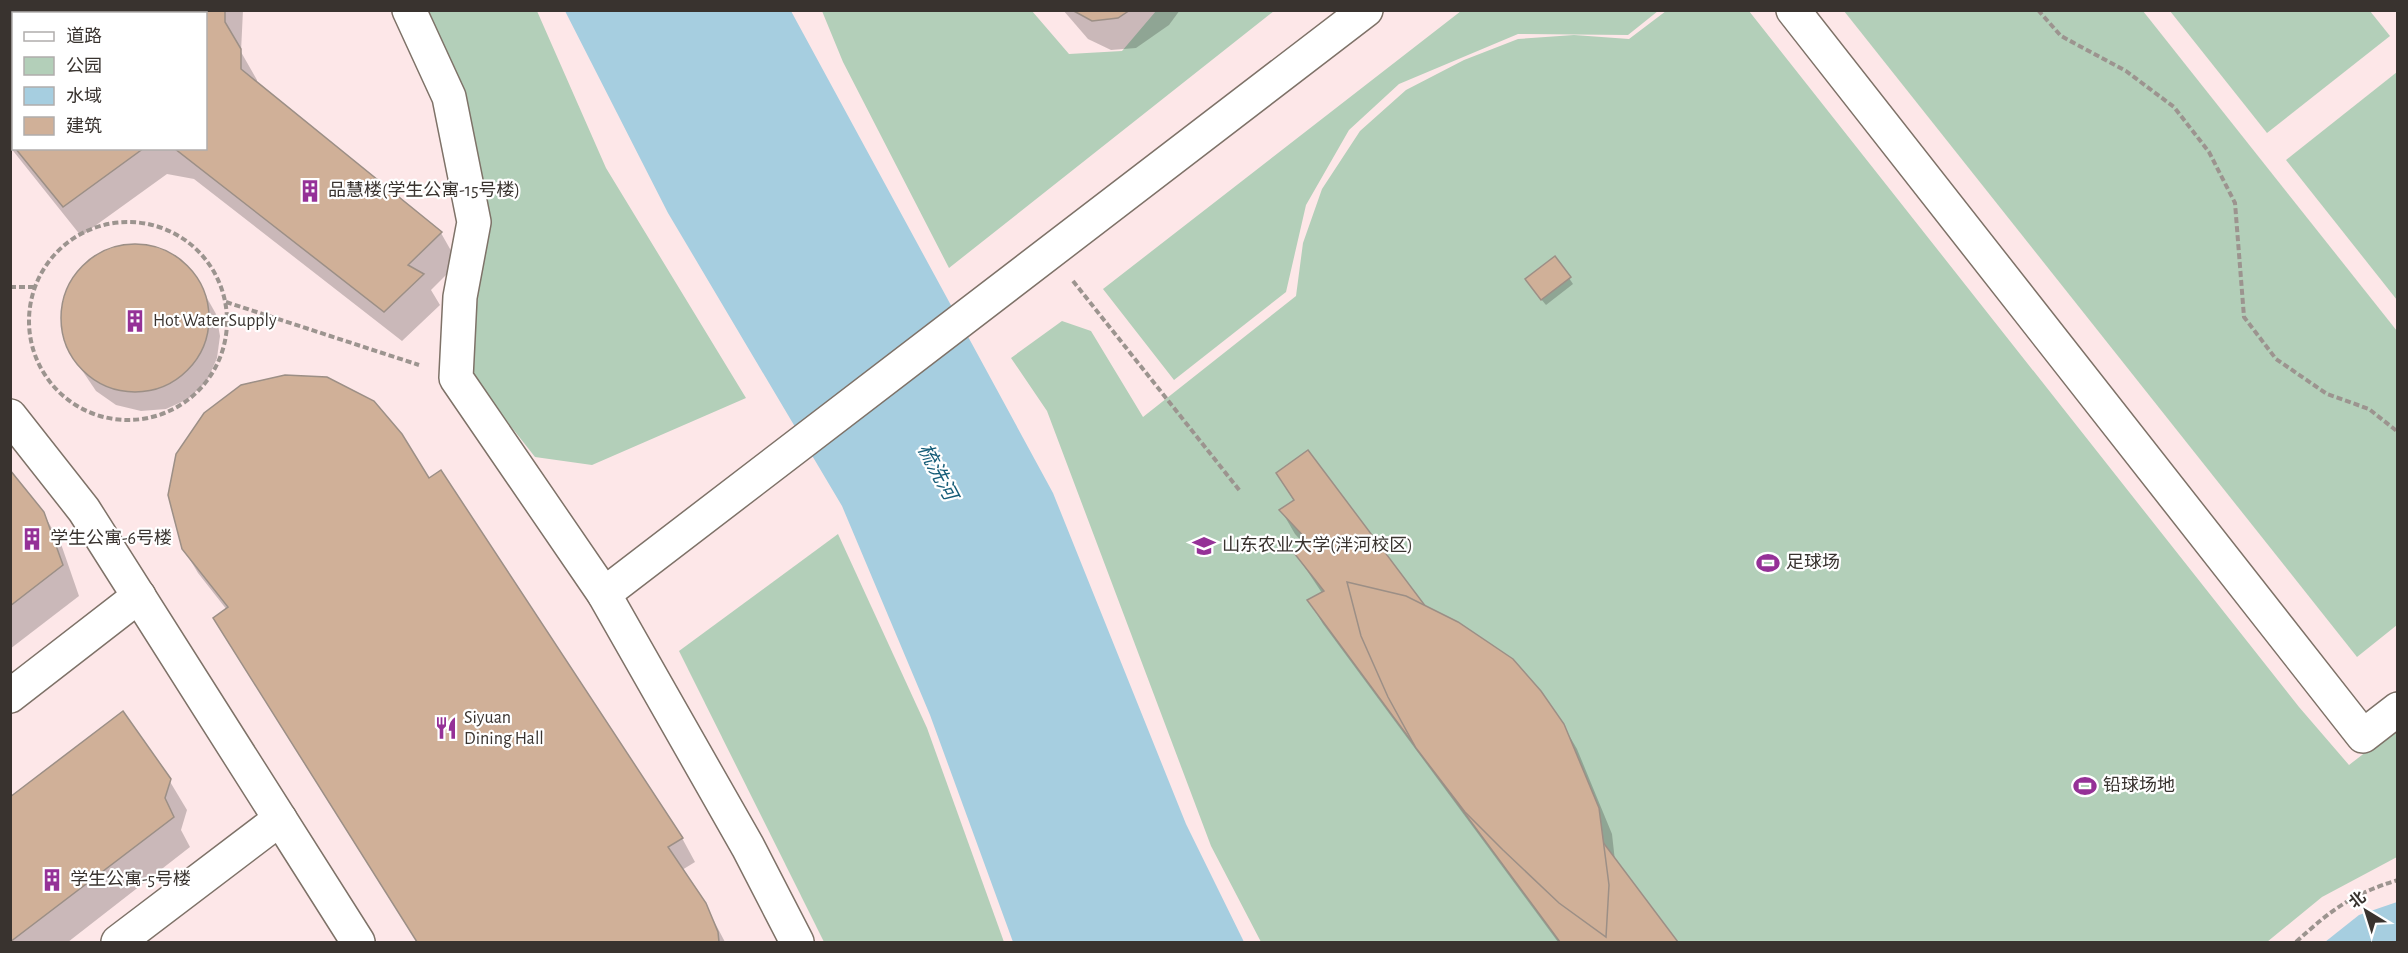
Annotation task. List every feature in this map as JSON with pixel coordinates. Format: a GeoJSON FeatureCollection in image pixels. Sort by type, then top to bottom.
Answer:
{"type":"FeatureCollection","features":[{"type":"Feature","properties":{"kind":"street"},"geometry":{"type":"LineString","coordinates":[[409,10],[448,98],[474,222],[460,297],[456,378],[604,594],[748,847],[798,942]]}},
{"type":"Feature","properties":{"kind":"street"},"geometry":{"type":"LineString","coordinates":[[604,594],[1366,10]]}},
{"type":"Feature","properties":{"kind":"street"},"geometry":{"type":"LineString","coordinates":[[1793,10],[2363,736],[2397,709]]}},
{"type":"Feature","properties":{"kind":"street"},"geometry":{"type":"LineString","coordinates":[[10,416],[84,510],[358,942]]}},
{"type":"Feature","properties":{"kind":"street"},"geometry":{"type":"LineString","coordinates":[[10,696],[139,596]]}},
{"type":"Feature","properties":{"kind":"street"},"geometry":{"type":"LineString","coordinates":[[118,942],[280,819]]}},
{"type":"Feature","properties":{"kind":"path"},"geometry":{"type":"LineString","coordinates":[[2038,10],[2061,36],[2126,71],[2174,107],[2209,152],[2235,203],[2244,317],[2276,359],[2327,394],[2369,409],[2397,432]]}},
{"type":"Feature","properties":{"kind":"path"},"geometry":{"type":"LineString","coordinates":[[139,222],[169,230],[196,247],[215,272],[226,302],[227,333],[218,363],[200,389],[173,410],[140,419],[107,418],[75,405],[50,383],[34,353],[29,320],[35,287],[52,258],[77,236],[106,224],[139,222]]}},
{"type":"Feature","properties":{"kind":"path"},"geometry":{"type":"LineString","coordinates":[[1051,252],[1240,491]]}},
{"type":"Feature","properties":{"kind":"path"},"geometry":{"type":"LineString","coordinates":[[10,287],[35,287]]}},
{"type":"Feature","properties":{"kind":"path"},"geometry":{"type":"LineString","coordinates":[[226,302],[456,378]]}},
{"type":"Feature","properties":{"kind":"path"},"geometry":{"type":"LineString","coordinates":[[2296,942],[2326,914],[2367,890],[2397,880]]}},
{"type":"Feature","properties":{"kind":"shaded area","name":"山东农业大学(泮河校区)"},"geometry":{"type":"Polygon","coordinates":[[[11,11],[2397,11],[2397,942],[11,942],[11,11]]]}},
{"type":"Feature","properties":{"kind":"green space"},"geometry":{"type":"Polygon","coordinates":[[[423,11],[537,11],[606,168],[746,398],[592,465],[535,457],[471,376],[481,257],[423,11]]]}},
{"type":"Feature","properties":{"kind":"green space"},"geometry":{"type":"Polygon","coordinates":[[[822,11],[1032,11],[1069,54],[1122,51],[1156,11],[1274,11],[949,268],[843,62],[822,11]]]}},
{"type":"Feature","properties":{"kind":"green space"},"geometry":{"type":"Polygon","coordinates":[[[1461,11],[1658,11],[1628,35],[1518,34],[1399,84],[1349,130],[1306,205],[1286,292],[1174,380],[1103,289],[1461,11]]]}},
{"type":"Feature","properties":{"kind":"green space"},"geometry":{"type":"Polygon","coordinates":[[[1666,11],[1749,11],[2299,707],[2349,765],[2397,728],[2397,857],[2322,897],[2267,942],[1261,942],[1211,846],[1047,411],[1011,358],[1062,321],[1091,331],[1143,417],[1296,296],[1303,243],[1322,189],[1360,131],[1406,90],[1464,60],[1518,39],[1574,35],[1629,39],[1666,11]]]}},
{"type":"Feature","properties":{"kind":"green space"},"geometry":{"type":"Polygon","coordinates":[[[1844,11],[2143,11],[2397,331],[2397,625],[2357,657],[1844,11]]]}},
{"type":"Feature","properties":{"kind":"green space"},"geometry":{"type":"Polygon","coordinates":[[[2170,11],[2370,11],[2390,36],[2267,133],[2170,11]]]}},
{"type":"Feature","properties":{"kind":"green space"},"geometry":{"type":"Polygon","coordinates":[[[2397,72],[2397,300],[2286,160],[2397,72]]]}},
{"type":"Feature","properties":{"kind":"green space"},"geometry":{"type":"Polygon","coordinates":[[[838,534],[927,728],[1004,942],[824,942],[679,651],[838,534]]]}},
{"type":"Feature","properties":{"kind":"water","name":"梳洗河"},"geometry":{"type":"Polygon","coordinates":[[[565,11],[791,11],[1053,493],[1186,824],[1244,942],[1013,942],[930,715],[842,506],[668,213],[565,11]]]}},
{"type":"Feature","properties":{"kind":"water"},"geometry":{"type":"Polygon","coordinates":[[[2397,902],[2397,942],[2325,942],[2359,915],[2397,902]]]}},
{"type":"Feature","properties":{"kind":"building","name":"品慧楼(学生公寓-15号楼)"},"geometry":{"type":"Polygon","coordinates":[[[115,10],[225,10],[225,22],[241,49],[241,69],[442,232],[408,265],[424,274],[384,312],[176,150],[207,150],[207,12],[115,12],[115,10]]]}},
{"type":"Feature","properties":{"kind":"building"},"geometry":{"type":"Polygon","coordinates":[[[1072,10],[1130,10],[1118,18],[1092,21],[1072,10]]]}},
{"type":"Feature","properties":{"kind":"building"},"geometry":{"type":"Polygon","coordinates":[[[12,114],[12,145],[10,143],[10,115],[12,114]]]}},
{"type":"Feature","properties":{"kind":"building"},"geometry":{"type":"Polygon","coordinates":[[[17,150],[141,150],[63,207],[17,150]]]}},
{"type":"Feature","properties":{"kind":"building","name":"Hot Water Supply"},"geometry":{"type":"Polygon","coordinates":[[[135,244],[149,245],[163,250],[176,256],[187,266],[197,277],[203,290],[208,304],[208,332],[203,346],[197,359],[187,370],[176,380],[163,386],[149,391],[135,392],[121,391],[107,386],[94,380],[83,370],[73,359],[67,346],[62,332],[61,318],[62,304],[67,290],[73,277],[83,266],[94,256],[107,250],[121,245],[135,244]]]}},
{"type":"Feature","properties":{"kind":"building"},"geometry":{"type":"Polygon","coordinates":[[[1555,256],[1571,277],[1541,300],[1525,279],[1555,256]]]}},
{"type":"Feature","properties":{"kind":"building","name":"Siyuan Dining Hall"},"geometry":{"type":"Polygon","coordinates":[[[285,375],[327,377],[374,401],[402,434],[429,478],[441,470],[683,838],[668,847],[706,903],[718,932],[719,942],[417,942],[213,618],[228,607],[182,549],[168,495],[176,454],[204,413],[241,385],[285,375]]]}},
{"type":"Feature","properties":{"kind":"building"},"geometry":{"type":"Polygon","coordinates":[[[1308,450],[1678,942],[1560,942],[1307,600],[1324,591],[1294,553],[1310,543],[1279,510],[1294,500],[1276,473],[1308,450]]]}},
{"type":"Feature","properties":{"kind":"building","name":"学生公寓-6号楼"},"geometry":{"type":"Polygon","coordinates":[[[10,470],[44,512],[63,565],[10,606],[10,470]]]}},
{"type":"Feature","properties":{"kind":"building"},"geometry":{"type":"Polygon","coordinates":[[[1347,582],[1406,596],[1458,622],[1513,659],[1541,691],[1564,724],[1599,808],[1609,885],[1606,937],[1559,903],[1503,850],[1465,812],[1416,748],[1388,697],[1361,636],[1347,582]]]}},
{"type":"Feature","properties":{"kind":"building","name":"学生公寓-5号楼"},"geometry":{"type":"Polygon","coordinates":[[[123,711],[171,779],[165,798],[174,817],[10,942],[10,797],[123,711]]]}},
{"type":"Feature","properties":{"kind":"place","name":"品慧楼(学生公寓-15号楼)"},"geometry":{"type":"Point","coordinates":[310,191]}},
{"type":"Feature","properties":{"kind":"place","name":"Hot Water Supply"},"geometry":{"type":"Point","coordinates":[135,321]}},
{"type":"Feature","properties":{"kind":"place","name":"学生公寓-6号楼"},"geometry":{"type":"Point","coordinates":[32,539]}},
{"type":"Feature","properties":{"kind":"place","name":"山东农业大学(泮河校区)"},"geometry":{"type":"Point","coordinates":[1204,546]}},
{"type":"Feature","properties":{"kind":"place","name":"足球场"},"geometry":{"type":"Point","coordinates":[1768,563]}},
{"type":"Feature","properties":{"kind":"place","name":"Siyuan Dining Hall"},"geometry":{"type":"Point","coordinates":[446,728]}},
{"type":"Feature","properties":{"kind":"place","name":"铅球场地"},"geometry":{"type":"Point","coordinates":[2085,786]}},
{"type":"Feature","properties":{"kind":"place","name":"学生公寓-5号楼"},"geometry":{"type":"Point","coordinates":[52,880]}}]}
